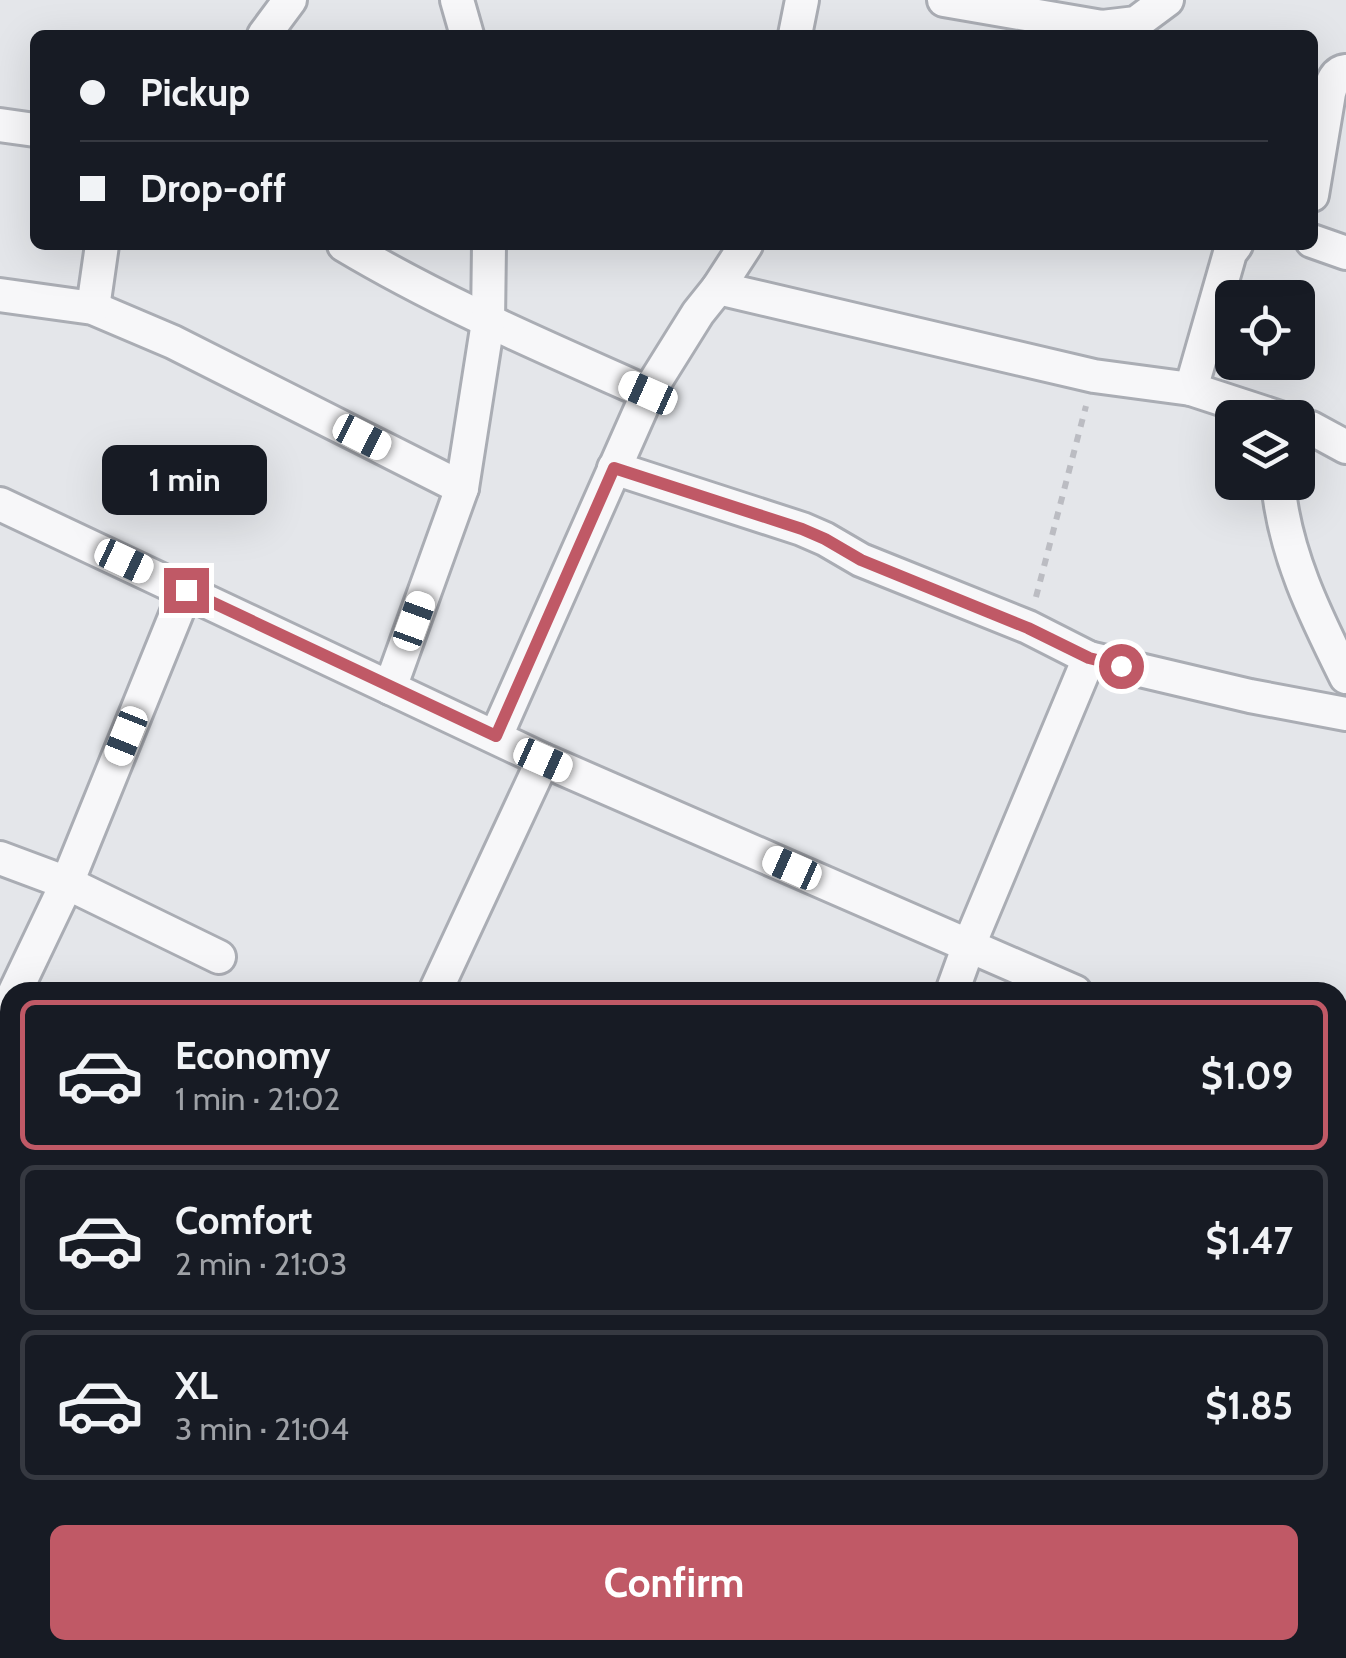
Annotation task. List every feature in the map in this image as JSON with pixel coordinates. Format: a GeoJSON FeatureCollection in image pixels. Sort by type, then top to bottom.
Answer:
{"type":"FeatureCollection","features":[{"type":"Feature","properties":{"kind":"street"},"geometry":{"type":"LineString","coordinates":[[268,30],[290,0]]}},
{"type":"Feature","properties":{"kind":"street"},"geometry":{"type":"LineString","coordinates":[[430,0],[462,16]]}},
{"type":"Feature","properties":{"kind":"street"},"geometry":{"type":"LineString","coordinates":[[796,30],[802,0]]}},
{"type":"Feature","properties":{"kind":"street"},"geometry":{"type":"LineString","coordinates":[[944,0],[1102,27],[1136,22],[1167,0]]}},
{"type":"Feature","properties":{"kind":"street"},"geometry":{"type":"LineString","coordinates":[[1318,161],[1333,80],[1346,70]]}},
{"type":"Feature","properties":{"kind":"street"},"geometry":{"type":"LineString","coordinates":[[0,125],[30,129]]}},
{"type":"Feature","properties":{"kind":"street"},"geometry":{"type":"LineString","coordinates":[[1318,244],[1346,252]]}},
{"type":"Feature","properties":{"kind":"street"},"geometry":{"type":"LineString","coordinates":[[93,308],[101,250]]}},
{"type":"Feature","properties":{"kind":"street"},"geometry":{"type":"LineString","coordinates":[[352,250],[402,280],[488,322],[648,393]]}},
{"type":"Feature","properties":{"kind":"street"},"geometry":{"type":"LineString","coordinates":[[390,688],[462,488],[488,322],[490,250]]}},
{"type":"Feature","properties":{"kind":"street"},"geometry":{"type":"LineString","coordinates":[[496,736],[648,393],[743,250]]}},
{"type":"Feature","properties":{"kind":"street"},"geometry":{"type":"LineString","coordinates":[[1191,389],[1233,250]]}},
{"type":"Feature","properties":{"kind":"street"},"geometry":{"type":"LineString","coordinates":[[718,288],[1094,376],[1191,389],[1225,400]]}},
{"type":"Feature","properties":{"kind":"street"},"geometry":{"type":"LineString","coordinates":[[0,295],[93,308],[173,342],[462,488]]}},
{"type":"Feature","properties":{"kind":"street"},"geometry":{"type":"LineString","coordinates":[[1315,433],[1346,447]]}},
{"type":"Feature","properties":{"kind":"street"},"geometry":{"type":"LineString","coordinates":[[614,468],[802,529],[861,560],[1028,628],[1089,658],[1346,714]]}},
{"type":"Feature","properties":{"kind":"street"},"geometry":{"type":"LineString","coordinates":[[1282,500],[1292,554],[1316,618],[1346,677]]}},
{"type":"Feature","properties":{"kind":"street"},"geometry":{"type":"LineString","coordinates":[[0,504],[543,760],[1052,982]]}},
{"type":"Feature","properties":{"kind":"street"},"geometry":{"type":"LineString","coordinates":[[20,982],[66,883],[186,590]]}},
{"type":"Feature","properties":{"kind":"street"},"geometry":{"type":"LineString","coordinates":[[956,982],[1089,658]]}},
{"type":"Feature","properties":{"kind":"street"},"geometry":{"type":"LineString","coordinates":[[441,982],[543,760]]}},
{"type":"Feature","properties":{"kind":"street"},"geometry":{"type":"LineString","coordinates":[[0,858],[66,883],[218,956]]}},
{"type":"Feature","properties":{"kind":"path"},"geometry":{"type":"LineString","coordinates":[[1028,628],[1094,376]]}},
{"type":"Feature","properties":{"kind":"route"},"geometry":{"type":"LineString","coordinates":[[186,590],[496,736],[614,468],[802,529],[861,560],[1028,628],[1089,658],[1121,666]]}}]}
